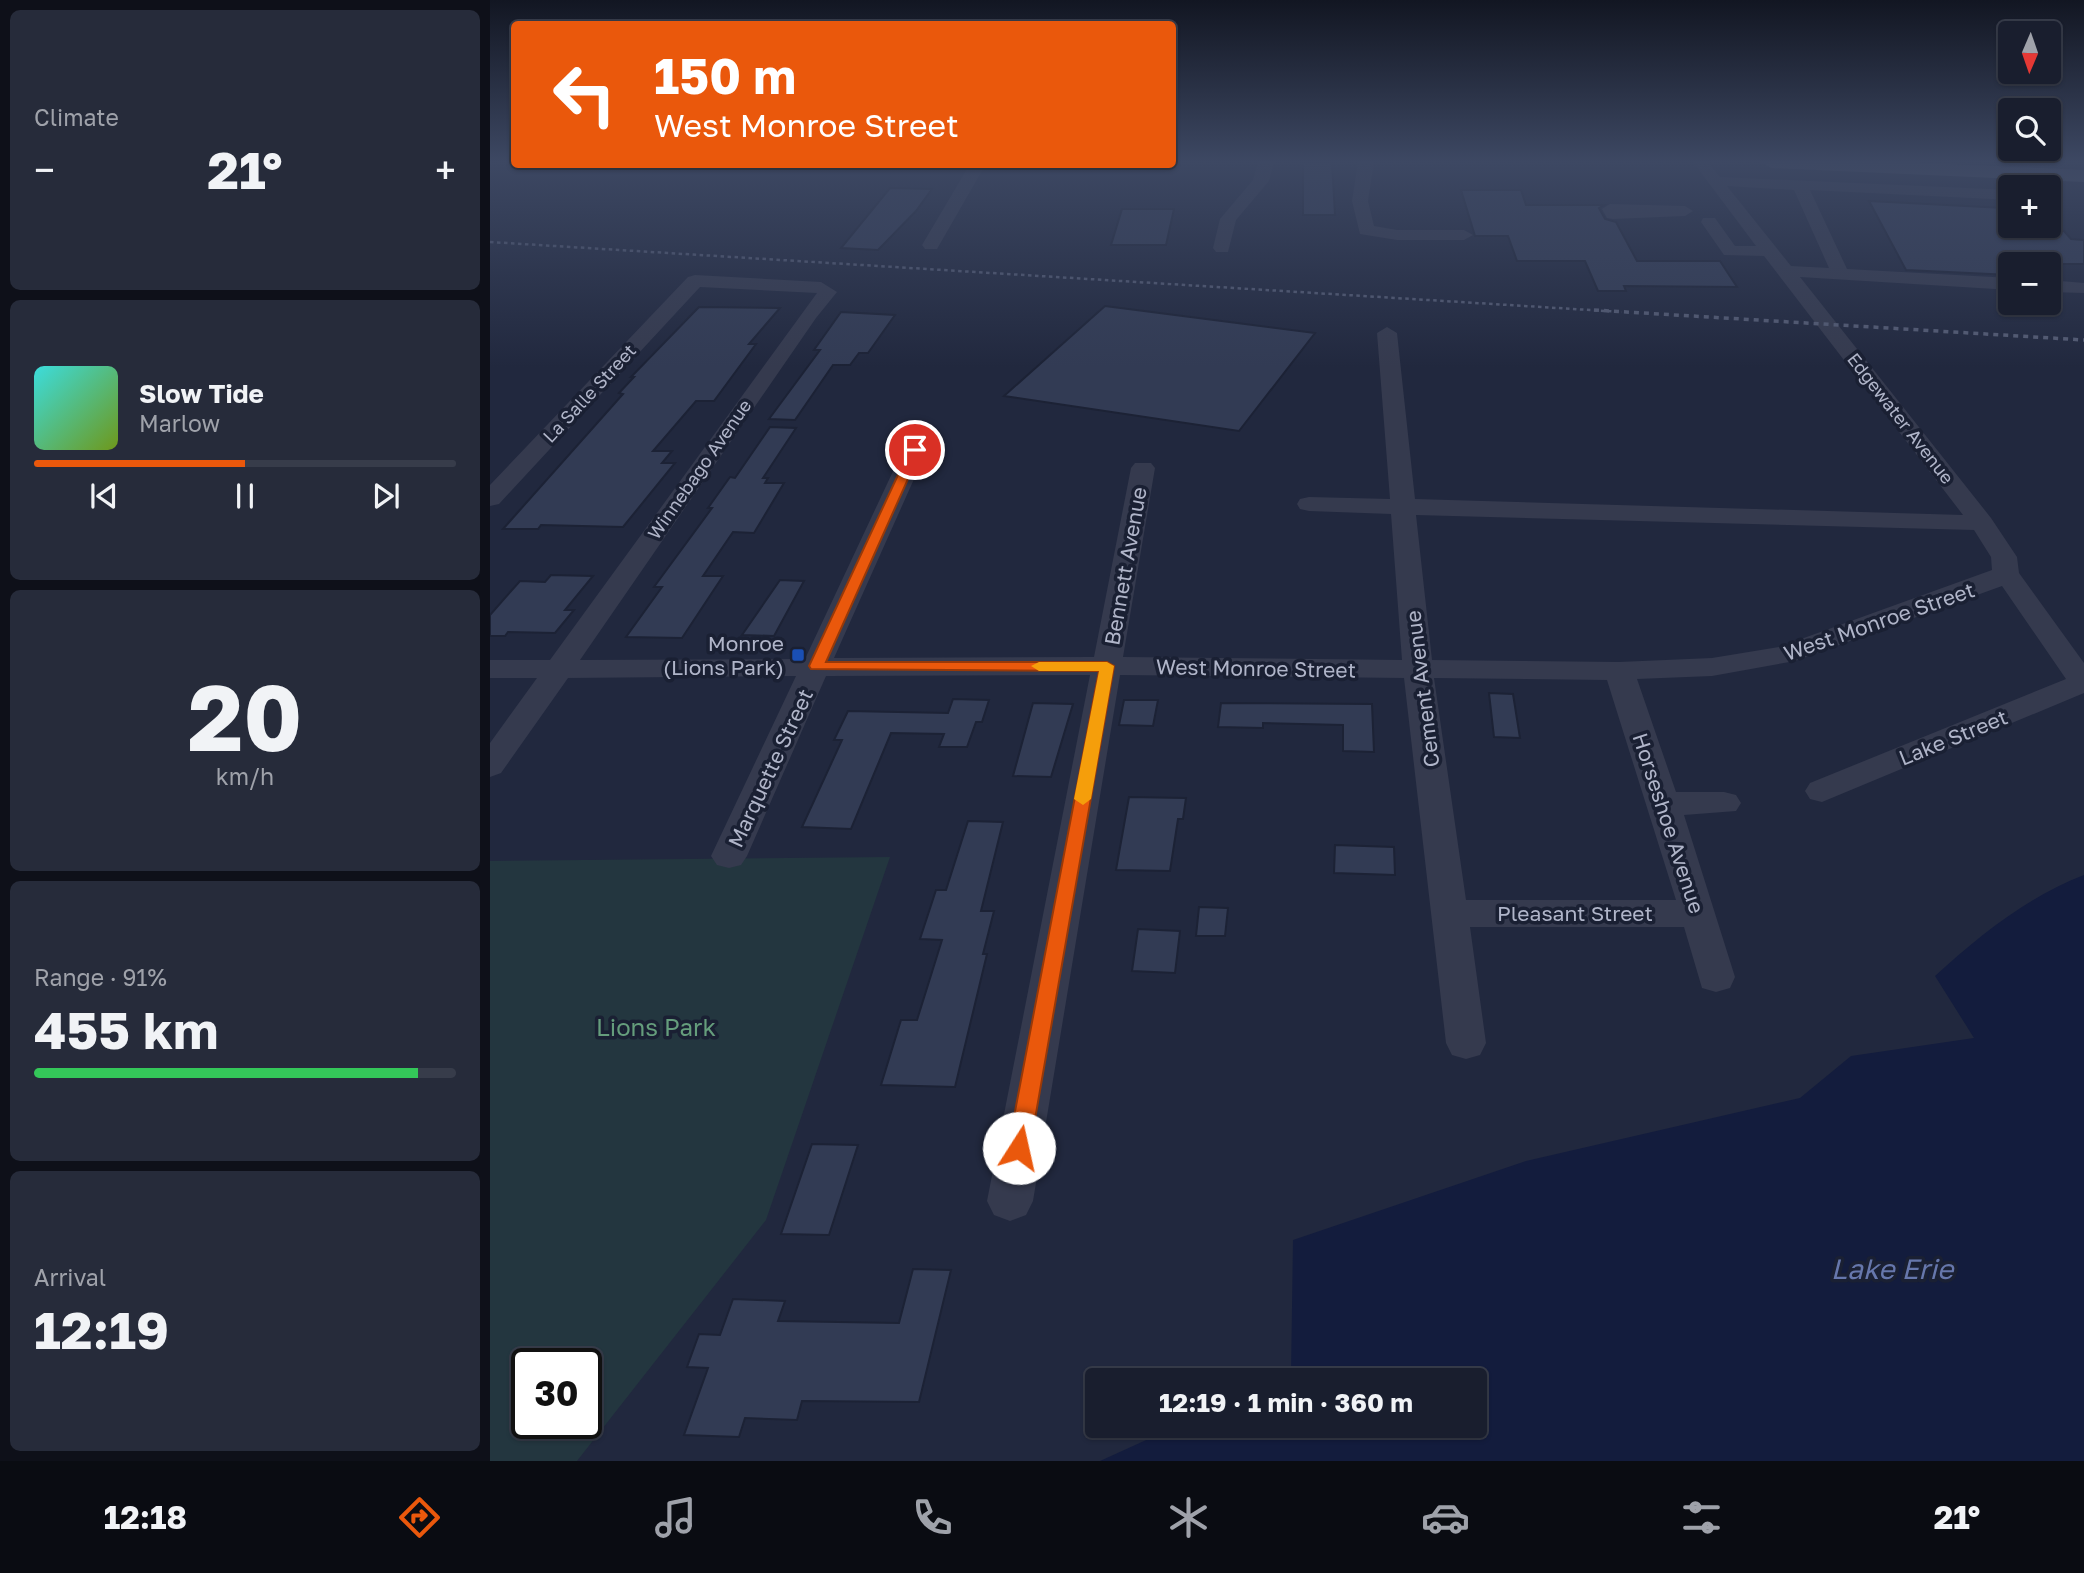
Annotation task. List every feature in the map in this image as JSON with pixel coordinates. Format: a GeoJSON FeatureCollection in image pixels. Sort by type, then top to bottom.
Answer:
{"type":"FeatureCollection","features":[{"type":"Feature","properties":{"kind":"street"},"geometry":{"type":"LineString","coordinates":[[931,245],[940,230]]}},
{"type":"Feature","properties":{"kind":"street"},"geometry":{"type":"LineString","coordinates":[[1222,248],[1226,230]]}},
{"type":"Feature","properties":{"kind":"street"},"geometry":{"type":"LineString","coordinates":[[1367,230],[1396,235],[1464,235]]}},
{"type":"Feature","properties":{"kind":"street"},"geometry":{"type":"LineString","coordinates":[[1715,230],[1730,250],[1769,251]]}},
{"type":"Feature","properties":{"kind":"street","name":"Edgewater Avenue"},"geometry":{"type":"LineString","coordinates":[[1752,230],[1982,523],[2004,557],[2006,573],[2084,684]]}},
{"type":"Feature","properties":{"kind":"street"},"geometry":{"type":"LineString","coordinates":[[1821,230],[1840,273]]}},
{"type":"Feature","properties":{"kind":"street"},"geometry":{"type":"LineString","coordinates":[[1786,271],[1998,283]]}},
{"type":"Feature","properties":{"kind":"street","name":"Winnebago Avenue"},"geometry":{"type":"LineString","coordinates":[[490,766],[809,314],[828,292],[821,288],[695,281],[688,287]]}},
{"type":"Feature","properties":{"kind":"street","name":"La Salle Street"},"geometry":{"type":"LineString","coordinates":[[490,499],[688,287]]}},
{"type":"Feature","properties":{"kind":"street"},"geometry":{"type":"LineString","coordinates":[[2061,287],[2080,288]]}},
{"type":"Feature","properties":{"kind":"street","name":"Cement Avenue"},"geometry":{"type":"LineString","coordinates":[[1387,333],[1418,670],[1466,1043]]}},
{"type":"Feature","properties":{"kind":"street","name":"Marquette Street"},"geometry":{"type":"LineString","coordinates":[[729,856],[915,450]]}},
{"type":"Feature","properties":{"kind":"street","name":"Bennett Avenue"},"geometry":{"type":"LineString","coordinates":[[1010,1201],[1143,468]]}},
{"type":"Feature","properties":{"kind":"street"},"geometry":{"type":"LineString","coordinates":[[1309,504],[1982,523]]}},
{"type":"Feature","properties":{"kind":"street","name":"West Monroe Street"},"geometry":{"type":"LineString","coordinates":[[490,669],[1107,666],[1619,671],[1712,667],[1785,655],[1988,583],[2006,573]]}},
{"type":"Feature","properties":{"kind":"street","name":"Horseshoe Avenue"},"geometry":{"type":"LineString","coordinates":[[1619,671],[1699,913],[1716,977]]}},
{"type":"Feature","properties":{"kind":"street","name":"Lake Street"},"geometry":{"type":"LineString","coordinates":[[1822,791],[2084,684]]}},
{"type":"Feature","properties":{"kind":"street"},"geometry":{"type":"LineString","coordinates":[[1661,804],[1724,803]]}},
{"type":"Feature","properties":{"kind":"street","name":"Pleasant Street"},"geometry":{"type":"LineString","coordinates":[[1451,914],[1699,913]]}},
{"type":"Feature","properties":{"kind":"green space","name":"Lions Park"},"geometry":{"type":"Polygon","coordinates":[[[890,857],[766,1220],[602,1429],[602,1348],[511,1348],[511,1439],[594,1439],[577,1461],[490,1461],[490,861],[890,857]]]}},
{"type":"Feature","properties":{"kind":"water","name":"Lake Erie"},"geometry":{"type":"Polygon","coordinates":[[[2084,875],[2084,1461],[1100,1461],[1151,1438],[1487,1438],[1487,1368],[1291,1368],[1293,1240],[1526,1161],[1800,1098],[1851,1056],[1974,1038],[1935,976],[2005,918],[2063,884],[2084,875]]]}},
{"type":"Feature","properties":{"kind":"building"},"geometry":{"type":"Polygon","coordinates":[[[856,230],[897,230],[878,250],[841,248],[856,230]]]}},
{"type":"Feature","properties":{"kind":"building"},"geometry":{"type":"Polygon","coordinates":[[[1116,230],[1169,230],[1166,245],[1111,245],[1116,230]]]}},
{"type":"Feature","properties":{"kind":"building"},"geometry":{"type":"Polygon","coordinates":[[[1473,230],[1620,230],[1637,261],[1720,261],[1737,287],[1624,286],[1626,291],[1598,291],[1585,261],[1517,261],[1508,236],[1475,236],[1473,230]]]}},
{"type":"Feature","properties":{"kind":"building"},"geometry":{"type":"Polygon","coordinates":[[[1885,230],[1998,230],[1998,238],[2061,238],[2061,231],[2071,239],[2084,240],[2084,264],[2061,264],[2061,252],[1998,252],[1998,274],[1906,270],[1885,230]]]}},
{"type":"Feature","properties":{"kind":"building"},"geometry":{"type":"Polygon","coordinates":[[[1105,306],[1315,333],[1239,431],[1004,396],[1105,306]]]}},
{"type":"Feature","properties":{"kind":"building"},"geometry":{"type":"Polygon","coordinates":[[[699,307],[780,308],[749,344],[756,344],[714,401],[696,401],[653,451],[672,451],[662,463],[675,463],[623,527],[541,525],[538,529],[503,529],[623,394],[619,393],[634,377],[631,377],[699,307]]]}},
{"type":"Feature","properties":{"kind":"building"},"geometry":{"type":"Polygon","coordinates":[[[841,312],[895,315],[868,353],[859,353],[850,365],[833,365],[795,420],[769,419],[820,350],[814,350],[841,312]]]}},
{"type":"Feature","properties":{"kind":"building"},"geometry":{"type":"Polygon","coordinates":[[[770,427],[796,428],[763,478],[768,478],[765,483],[784,483],[754,533],[733,532],[703,576],[723,576],[682,638],[626,637],[662,587],[654,587],[712,508],[708,508],[730,477],[735,478],[770,427]]]}},
{"type":"Feature","properties":{"kind":"building"},"geometry":{"type":"Polygon","coordinates":[[[551,575],[593,576],[565,610],[574,610],[555,633],[508,632],[505,636],[490,636],[490,615],[520,581],[545,582],[551,575]]]}},
{"type":"Feature","properties":{"kind":"building"},"geometry":{"type":"Polygon","coordinates":[[[780,580],[804,581],[774,636],[742,635],[780,580]]]}},
{"type":"Feature","properties":{"kind":"building"},"geometry":{"type":"Polygon","coordinates":[[[1489,693],[1513,694],[1520,738],[1494,737],[1489,693]]]}},
{"type":"Feature","properties":{"kind":"building"},"geometry":{"type":"Polygon","coordinates":[[[953,699],[989,700],[982,722],[976,722],[967,747],[939,747],[944,734],[891,733],[851,829],[802,827],[842,740],[834,740],[848,711],[948,713],[953,699]]]}},
{"type":"Feature","properties":{"kind":"building"},"geometry":{"type":"Polygon","coordinates":[[[1124,700],[1158,700],[1153,726],[1119,725],[1124,700]]]}},
{"type":"Feature","properties":{"kind":"building"},"geometry":{"type":"Polygon","coordinates":[[[1033,703],[1073,704],[1051,777],[1013,776],[1033,703]]]}},
{"type":"Feature","properties":{"kind":"building"},"geometry":{"type":"Polygon","coordinates":[[[1221,703],[1372,704],[1374,752],[1343,751],[1343,725],[1263,723],[1263,728],[1218,727],[1221,703]]]}},
{"type":"Feature","properties":{"kind":"building"},"geometry":{"type":"Polygon","coordinates":[[[1129,797],[1186,798],[1183,819],[1178,819],[1170,871],[1116,870],[1129,797]]]}},
{"type":"Feature","properties":{"kind":"building"},"geometry":{"type":"Polygon","coordinates":[[[968,821],[1003,822],[981,911],[994,911],[983,954],[987,954],[955,1087],[881,1085],[901,1020],[917,1020],[942,940],[920,939],[936,890],[946,890],[968,821]]]}},
{"type":"Feature","properties":{"kind":"building"},"geometry":{"type":"Polygon","coordinates":[[[1335,845],[1394,847],[1395,875],[1334,873],[1335,845]]]}},
{"type":"Feature","properties":{"kind":"building"},"geometry":{"type":"Polygon","coordinates":[[[1199,907],[1228,908],[1225,936],[1196,936],[1199,907]]]}},
{"type":"Feature","properties":{"kind":"building"},"geometry":{"type":"Polygon","coordinates":[[[1138,929],[1180,931],[1175,973],[1132,971],[1138,929]]]}},
{"type":"Feature","properties":{"kind":"building"},"geometry":{"type":"Polygon","coordinates":[[[812,1144],[858,1145],[829,1235],[781,1234],[812,1144]]]}},
{"type":"Feature","properties":{"kind":"building"},"geometry":{"type":"Polygon","coordinates":[[[913,1269],[951,1270],[919,1402],[802,1401],[797,1420],[745,1418],[739,1437],[684,1435],[708,1368],[687,1367],[699,1334],[720,1335],[733,1299],[785,1301],[778,1321],[899,1323],[913,1269]]]}},
{"type":"Feature","properties":{"kind":"railway"},"geometry":{"type":"LineString","coordinates":[[490,242],[1622,312]]}},
{"type":"Feature","properties":{"kind":"railway"},"geometry":{"type":"LineString","coordinates":[[1594,310],[2084,340]]}},
{"type":"Feature","properties":{"kind":"slow traffic"},"geometry":{"type":"LineString","coordinates":[[1039,666],[1107,666],[1083,799]]}},
{"type":"Feature","properties":{"kind":"place","name":"Monroe (Lions Park)"},"geometry":{"type":"Point","coordinates":[798,655]}},
{"type":"Feature","properties":{"kind":"route"},"geometry":{"type":"LineString","coordinates":[[915,450],[816,666],[1107,666],[1019,1148]]}}]}
